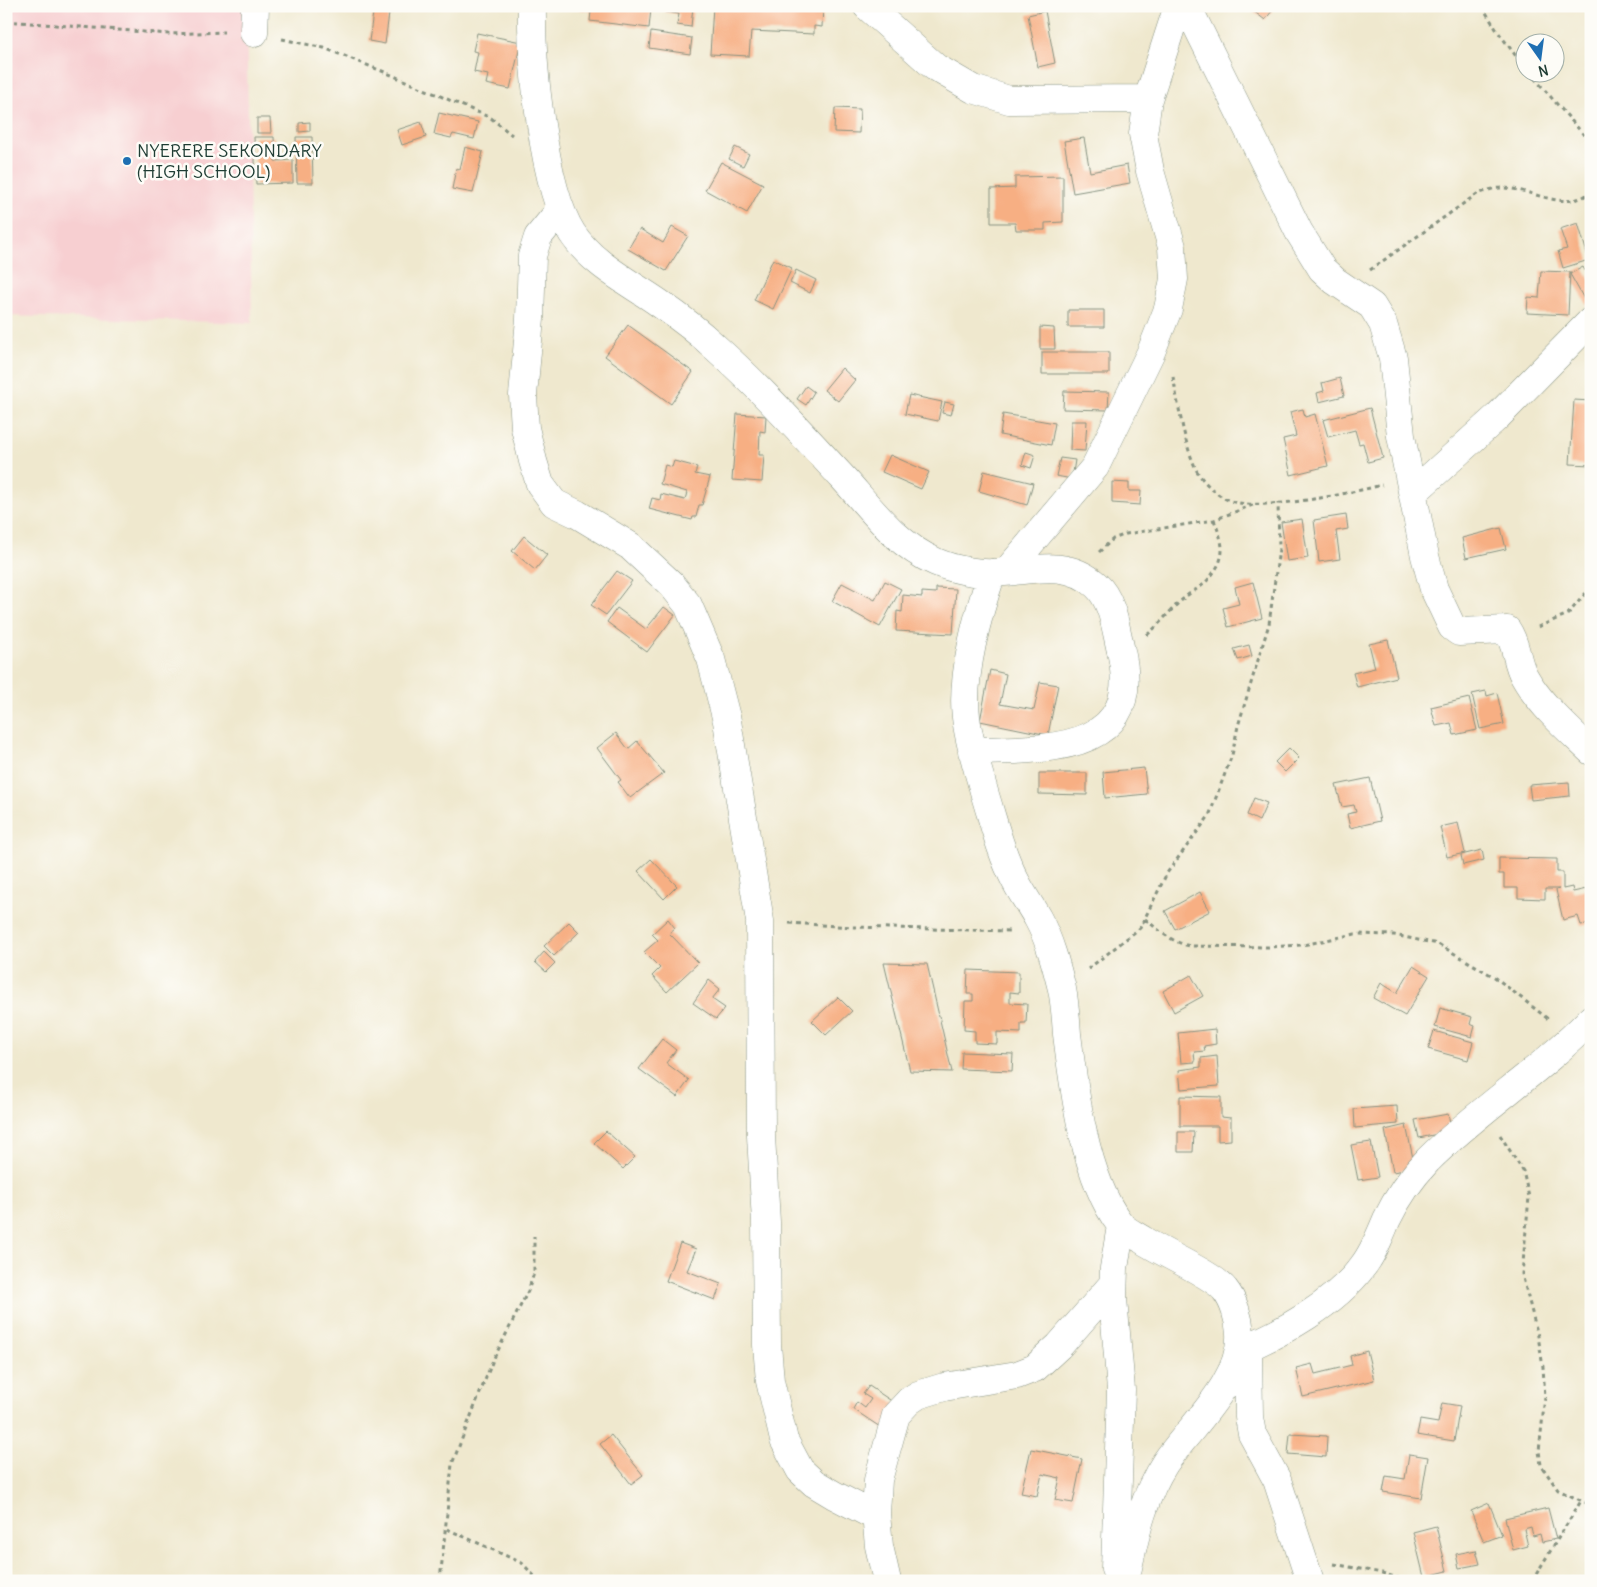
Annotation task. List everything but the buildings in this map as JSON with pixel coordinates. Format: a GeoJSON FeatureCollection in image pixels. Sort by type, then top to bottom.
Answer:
{"type":"FeatureCollection","features":[{"type":"Feature","properties":{"kind":"street"},"geometry":{"type":"LineString","coordinates":[[254,6],[254,33]]}},
{"type":"Feature","properties":{"kind":"street"},"geometry":{"type":"LineString","coordinates":[[532,6],[539,100],[553,190],[560,210],[572,234],[588,253],[662,304],[714,346],[785,417],[873,514],[896,536],[920,554],[938,563],[999,572],[1052,567],[1067,568],[1097,586],[1108,604],[1122,657],[1126,686],[1122,707],[1115,718],[1104,728],[1063,745],[1032,750],[972,751]]}},
{"type":"Feature","properties":{"kind":"street"},"geometry":{"type":"LineString","coordinates":[[867,6],[935,67],[973,89],[1009,100],[1148,99]]}},
{"type":"Feature","properties":{"kind":"street"},"geometry":{"type":"LineString","coordinates":[[1178,6],[1148,99],[1143,134],[1150,171],[1172,256],[1174,280],[1168,308],[1162,327],[1095,467],[999,572],[978,614],[966,688],[966,716],[972,751],[999,845],[1051,948],[1062,991],[1076,1098],[1090,1157],[1102,1193],[1121,1226],[1165,1254],[1210,1277],[1225,1290],[1235,1310],[1244,1350],[1252,1434],[1277,1480],[1305,1569]]}},
{"type":"Feature","properties":{"kind":"street"},"geometry":{"type":"LineString","coordinates":[[1187,6],[1299,232],[1322,269],[1335,281],[1372,306],[1383,324],[1394,358],[1401,436],[1425,556],[1434,589],[1452,627],[1459,632],[1506,630],[1512,638],[1524,676],[1546,707],[1591,751]]}},
{"type":"Feature","properties":{"kind":"street"},"geometry":{"type":"LineString","coordinates":[[560,210],[538,237],[532,256],[530,319],[523,396],[525,428],[532,461],[540,484],[554,503],[597,526],[643,557],[672,585],[688,605],[711,659],[727,721],[760,922],[761,1136],[766,1222],[767,1345],[770,1381],[784,1440],[800,1470],[814,1483],[834,1495],[867,1512],[876,1514]]}},
{"type":"Feature","properties":{"kind":"street"},"geometry":{"type":"LineString","coordinates":[[1411,486],[1498,416],[1591,322]]}},
{"type":"Feature","properties":{"kind":"street"},"geometry":{"type":"LineString","coordinates":[[1125,1581],[1145,1504],[1164,1464],[1222,1388],[1244,1350],[1288,1328],[1323,1303],[1352,1278],[1374,1248],[1407,1183],[1482,1111],[1583,1027]]}},
{"type":"Feature","properties":{"kind":"street"},"geometry":{"type":"LineString","coordinates":[[1115,1581],[1120,1390],[1113,1284],[1121,1226]]}},
{"type":"Feature","properties":{"kind":"street"},"geometry":{"type":"LineString","coordinates":[[887,1581],[879,1546],[876,1514],[878,1480],[896,1416],[909,1401],[918,1395],[944,1388],[1017,1376],[1035,1368],[1059,1346],[1113,1284]]}},
{"type":"Feature","properties":{"kind":"path"},"geometry":{"type":"LineString","coordinates":[[1482,6],[1514,53]]}},
{"type":"Feature","properties":{"kind":"path"},"geometry":{"type":"LineString","coordinates":[[6,20],[170,34],[228,31],[254,33],[324,48],[378,69],[491,118],[513,137]]}},
{"type":"Feature","properties":{"kind":"path"},"geometry":{"type":"LineString","coordinates":[[1538,82],[1591,142]]}},
{"type":"Feature","properties":{"kind":"path"},"geometry":{"type":"LineString","coordinates":[[1345,287],[1478,194],[1501,187],[1565,202],[1580,200],[1591,192]]}},
{"type":"Feature","properties":{"kind":"path"},"geometry":{"type":"LineString","coordinates":[[1162,327],[1184,435],[1195,468],[1203,480],[1228,500],[1255,504],[1278,503],[1411,486]]}},
{"type":"Feature","properties":{"kind":"path"},"geometry":{"type":"LineString","coordinates":[[1062,991],[1117,944],[1140,928],[1167,874],[1209,816],[1232,755],[1242,711],[1269,624],[1279,549],[1278,503]]}},
{"type":"Feature","properties":{"kind":"path"},"geometry":{"type":"LineString","coordinates":[[1085,579],[1094,558],[1113,539],[1126,534],[1214,520],[1255,504]]}},
{"type":"Feature","properties":{"kind":"path"},"geometry":{"type":"LineString","coordinates":[[1122,657],[1160,624],[1185,597],[1204,584],[1216,568],[1222,558],[1223,544],[1214,520]]}},
{"type":"Feature","properties":{"kind":"path"},"geometry":{"type":"LineString","coordinates":[[1512,638],[1568,614],[1591,587]]}},
{"type":"Feature","properties":{"kind":"path"},"geometry":{"type":"LineString","coordinates":[[1145,919],[1168,938],[1190,946],[1268,947],[1303,945],[1355,934],[1394,935],[1438,944],[1496,978],[1552,1022],[1583,1027]]}},
{"type":"Feature","properties":{"kind":"path"},"geometry":{"type":"LineString","coordinates":[[760,922],[852,927],[1044,932]]}},
{"type":"Feature","properties":{"kind":"path"},"geometry":{"type":"LineString","coordinates":[[1482,1111],[1505,1141],[1523,1171],[1529,1197],[1522,1274],[1538,1336],[1543,1367],[1545,1397],[1540,1451],[1541,1465],[1558,1490],[1591,1505]]}},
{"type":"Feature","properties":{"kind":"path"},"geometry":{"type":"LineString","coordinates":[[440,1581],[447,1529],[452,1464],[493,1360],[528,1291],[534,1273],[534,1236]]}},
{"type":"Feature","properties":{"kind":"path"},"geometry":{"type":"LineString","coordinates":[[1532,1581],[1581,1501]]}},
{"type":"Feature","properties":{"kind":"path"},"geometry":{"type":"LineString","coordinates":[[447,1529],[522,1563],[539,1581]]}},
{"type":"Feature","properties":{"kind":"path"},"geometry":{"type":"LineString","coordinates":[[1305,1569],[1382,1572],[1406,1581]]}},
{"type":"Feature","properties":{"kind":"shaded area","name":"NYERERE SEKONDARY (HIGH SCHOOL)"},"geometry":{"type":"Polygon","coordinates":[[[6,6],[246,6],[252,323],[6,316],[6,6]]]}},
{"type":"Feature","properties":{"kind":"place","name":"NYERERE SEKONDARY (HIGH SCHOOL)"},"geometry":{"type":"Point","coordinates":[127,161]}}]}
